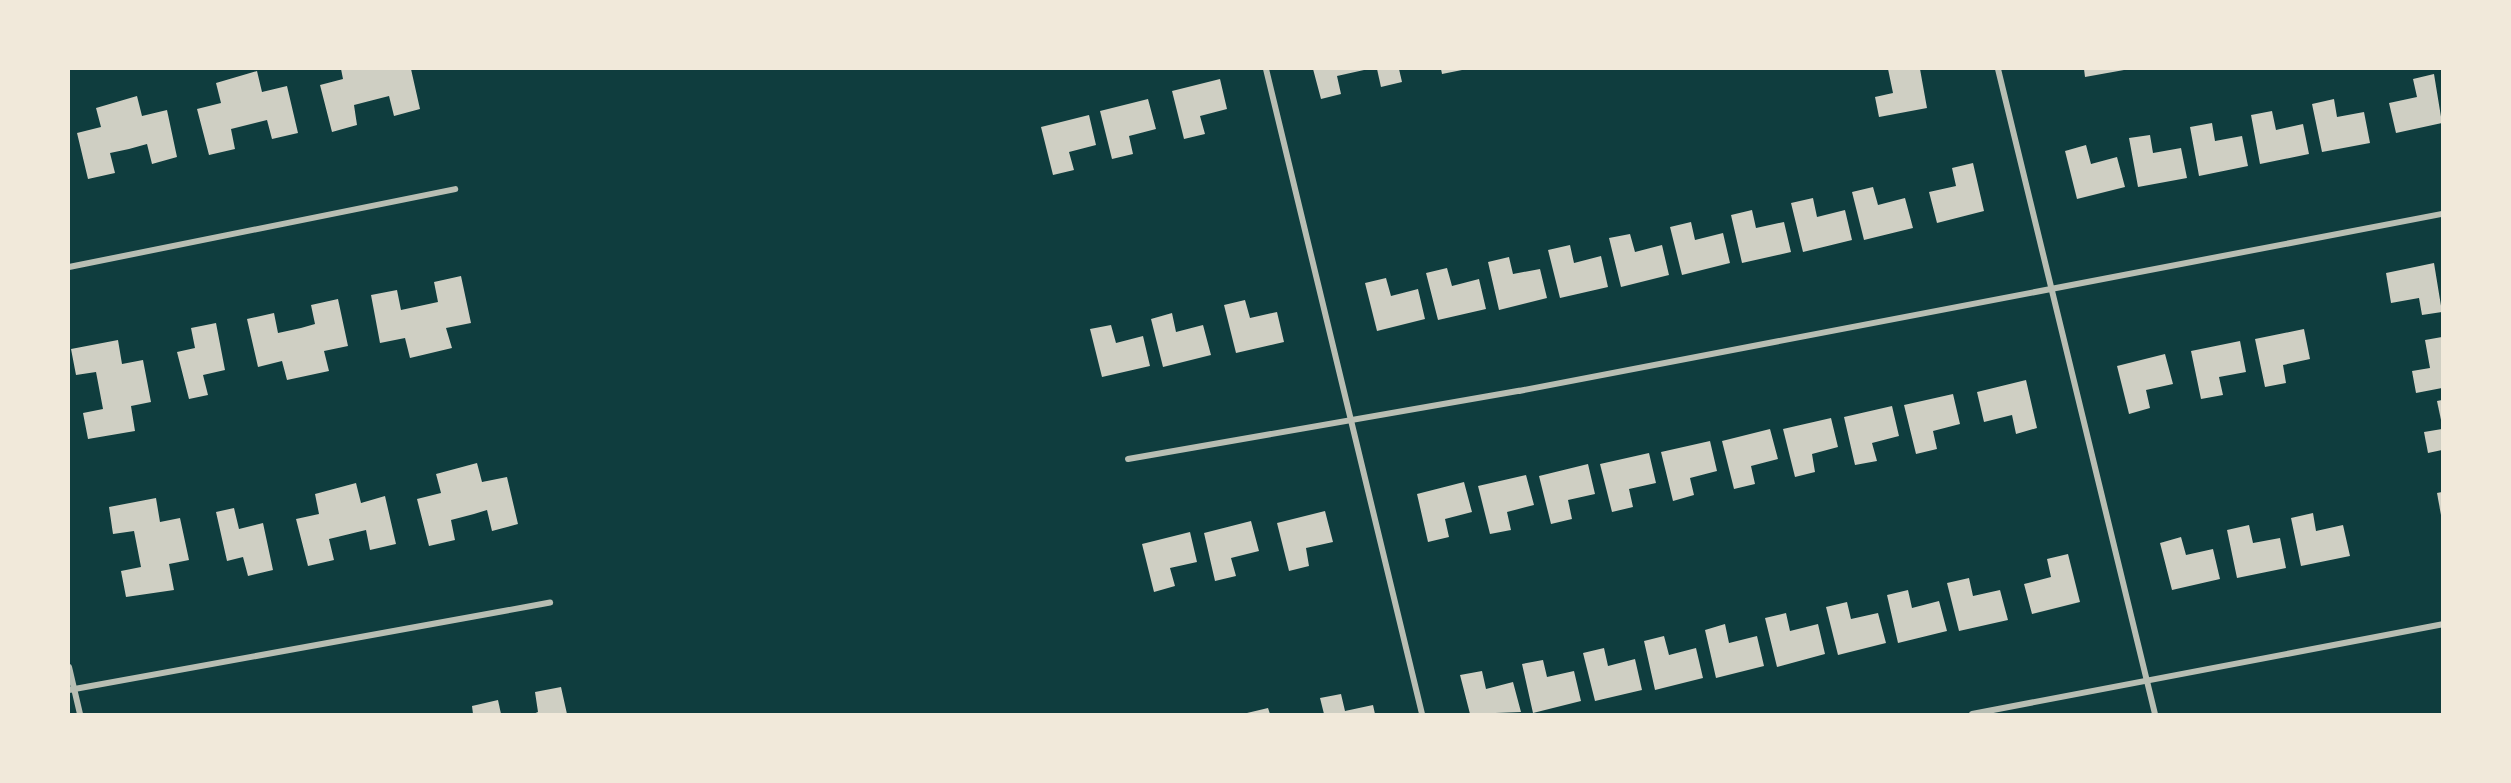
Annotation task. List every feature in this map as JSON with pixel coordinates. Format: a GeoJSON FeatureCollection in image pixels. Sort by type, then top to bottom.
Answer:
{"type":"FeatureCollection","features":[{"type":"Feature","properties":{"kind":"street"},"geometry":{"type":"LineString","coordinates":[[1266,69],[1422,714]]}},
{"type":"Feature","properties":{"kind":"street"},"geometry":{"type":"LineString","coordinates":[[1998,69],[2155,714]]}},
{"type":"Feature","properties":{"kind":"street"},"geometry":{"type":"LineString","coordinates":[[69,267],[455,189]]}},
{"type":"Feature","properties":{"kind":"street"},"geometry":{"type":"LineString","coordinates":[[1128,459],[1351,421],[2442,214]]}},
{"type":"Feature","properties":{"kind":"street"},"geometry":{"type":"LineString","coordinates":[[71,689],[550,603]]}},
{"type":"Feature","properties":{"kind":"street"},"geometry":{"type":"LineString","coordinates":[[1972,714],[2442,624]]}},
{"type":"Feature","properties":{"kind":"street"},"geometry":{"type":"LineString","coordinates":[[69,667],[71,689],[80,714]]}},
{"type":"Feature","properties":{"kind":"building"},"geometry":{"type":"Polygon","coordinates":[[[341,69],[411,69],[420,109],[394,116],[389,96],[354,105],[357,125],[332,132],[320,85],[343,79],[341,69]]]}},
{"type":"Feature","properties":{"kind":"building"},"geometry":{"type":"Polygon","coordinates":[[[1313,69],[1364,70],[1337,76],[1341,94],[1321,99],[1313,69]]]}},
{"type":"Feature","properties":{"kind":"building"},"geometry":{"type":"Polygon","coordinates":[[[1377,69],[1399,69],[1402,82],[1381,87],[1377,69]]]}},
{"type":"Feature","properties":{"kind":"building"},"geometry":{"type":"Polygon","coordinates":[[[1441,69],[1461,69],[1462,70],[1442,74],[1441,69]]]}},
{"type":"Feature","properties":{"kind":"building"},"geometry":{"type":"Polygon","coordinates":[[[1888,69],[1920,69],[1927,108],[1879,117],[1875,97],[1893,93],[1888,69]]]}},
{"type":"Feature","properties":{"kind":"building"},"geometry":{"type":"Polygon","coordinates":[[[2084,69],[2124,69],[2124,70],[2085,77],[2084,69]]]}},
{"type":"Feature","properties":{"kind":"building"},"geometry":{"type":"Polygon","coordinates":[[[257,71],[262,92],[287,86],[298,133],[272,139],[267,120],[231,129],[235,149],[209,155],[197,109],[221,103],[216,83],[257,71]]]}},
{"type":"Feature","properties":{"kind":"building"},"geometry":{"type":"Polygon","coordinates":[[[2434,74],[2442,123],[2396,133],[2389,103],[2417,97],[2413,79],[2434,74]]]}},
{"type":"Feature","properties":{"kind":"building"},"geometry":{"type":"Polygon","coordinates":[[[1220,79],[1227,109],[1200,116],[1205,134],[1184,139],[1172,91],[1220,79]]]}},
{"type":"Feature","properties":{"kind":"building"},"geometry":{"type":"Polygon","coordinates":[[[137,96],[142,116],[167,110],[177,157],[152,164],[147,144],[110,153],[115,173],[88,179],[77,133],[101,127],[96,108],[137,96]]]}},
{"type":"Feature","properties":{"kind":"building"},"geometry":{"type":"Polygon","coordinates":[[[1148,99],[1156,129],[1129,136],[1133,154],[1112,159],[1100,111],[1148,99]]]}},
{"type":"Feature","properties":{"kind":"building"},"geometry":{"type":"Polygon","coordinates":[[[2334,99],[2337,117],[2364,112],[2370,143],[2322,152],[2312,104],[2334,99]]]}},
{"type":"Feature","properties":{"kind":"building"},"geometry":{"type":"Polygon","coordinates":[[[2272,111],[2276,130],[2303,124],[2309,154],[2260,164],[2251,115],[2272,111]]]}},
{"type":"Feature","properties":{"kind":"building"},"geometry":{"type":"Polygon","coordinates":[[[1089,115],[1096,145],[1069,152],[1074,170],[1053,175],[1041,127],[1089,115]]]}},
{"type":"Feature","properties":{"kind":"building"},"geometry":{"type":"Polygon","coordinates":[[[2212,123],[2215,141],[2242,136],[2248,166],[2199,176],[2190,127],[2212,123]]]}},
{"type":"Feature","properties":{"kind":"building"},"geometry":{"type":"Polygon","coordinates":[[[2150,135],[2153,153],[2181,148],[2187,178],[2138,187],[2129,138],[2150,135]]]}},
{"type":"Feature","properties":{"kind":"building"},"geometry":{"type":"Polygon","coordinates":[[[2086,145],[2091,164],[2117,157],[2125,187],[2077,199],[2065,151],[2086,145]]]}},
{"type":"Feature","properties":{"kind":"building"},"geometry":{"type":"Polygon","coordinates":[[[1973,163],[1984,211],[1937,223],[1929,192],[1956,186],[1952,168],[1973,163]]]}},
{"type":"Feature","properties":{"kind":"building"},"geometry":{"type":"Polygon","coordinates":[[[1873,187],[1878,205],[1905,198],[1913,228],[1864,240],[1852,192],[1873,187]]]}},
{"type":"Feature","properties":{"kind":"building"},"geometry":{"type":"Polygon","coordinates":[[[1813,198],[1817,217],[1845,210],[1852,240],[1803,252],[1791,203],[1813,198]]]}},
{"type":"Feature","properties":{"kind":"building"},"geometry":{"type":"Polygon","coordinates":[[[1752,210],[1756,228],[1784,222],[1791,252],[1742,263],[1731,215],[1752,210]]]}},
{"type":"Feature","properties":{"kind":"building"},"geometry":{"type":"Polygon","coordinates":[[[1691,222],[1695,240],[1723,233],[1730,263],[1682,275],[1670,227],[1691,222]]]}},
{"type":"Feature","properties":{"kind":"building"},"geometry":{"type":"Polygon","coordinates":[[[1630,234],[1635,252],[1662,245],[1669,275],[1621,287],[1609,238],[1630,234]]]}},
{"type":"Feature","properties":{"kind":"building"},"geometry":{"type":"Polygon","coordinates":[[[1570,245],[1574,263],[1601,256],[1608,287],[1560,298],[1548,250],[1570,245]]]}},
{"type":"Feature","properties":{"kind":"building"},"geometry":{"type":"Polygon","coordinates":[[[1509,257],[1513,274],[1540,269],[1547,298],[1499,310],[1488,262],[1509,257]]]}},
{"type":"Feature","properties":{"kind":"building"},"geometry":{"type":"Polygon","coordinates":[[[2434,263],[2442,312],[2422,315],[2419,298],[2391,303],[2386,273],[2434,263]]]}},
{"type":"Feature","properties":{"kind":"building"},"geometry":{"type":"Polygon","coordinates":[[[1447,268],[1452,286],[1479,279],[1486,309],[1438,320],[1426,273],[1447,268]]]}},
{"type":"Feature","properties":{"kind":"building"},"geometry":{"type":"Polygon","coordinates":[[[461,276],[471,323],[446,328],[452,348],[410,358],[405,338],[380,343],[371,295],[397,290],[401,310],[438,302],[434,282],[461,276]]]}},
{"type":"Feature","properties":{"kind":"building"},"geometry":{"type":"Polygon","coordinates":[[[1386,278],[1391,296],[1418,289],[1425,319],[1377,331],[1365,283],[1386,278]]]}},
{"type":"Feature","properties":{"kind":"building"},"geometry":{"type":"Polygon","coordinates":[[[338,299],[348,346],[324,351],[329,371],[287,380],[282,361],[258,367],[247,319],[274,313],[278,333],[301,328],[315,324],[311,305],[338,299]]]}},
{"type":"Feature","properties":{"kind":"building"},"geometry":{"type":"Polygon","coordinates":[[[1245,300],[1250,318],[1277,312],[1284,342],[1236,353],[1224,305],[1245,300]]]}},
{"type":"Feature","properties":{"kind":"building"},"geometry":{"type":"Polygon","coordinates":[[[1172,313],[1176,332],[1203,325],[1211,355],[1163,367],[1151,319],[1172,313]]]}},
{"type":"Feature","properties":{"kind":"building"},"geometry":{"type":"Polygon","coordinates":[[[216,323],[225,370],[203,375],[208,395],[189,399],[177,352],[195,348],[191,328],[216,323]]]}},
{"type":"Feature","properties":{"kind":"building"},"geometry":{"type":"Polygon","coordinates":[[[1111,325],[1116,343],[1143,336],[1150,366],[1102,377],[1090,329],[1111,325]]]}},
{"type":"Feature","properties":{"kind":"building"},"geometry":{"type":"Polygon","coordinates":[[[2304,329],[2310,359],[2283,365],[2286,383],[2265,387],[2255,339],[2304,329]]]}},
{"type":"Feature","properties":{"kind":"building"},"geometry":{"type":"Polygon","coordinates":[[[2442,337],[2442,388],[2416,393],[2412,371],[2430,368],[2425,340],[2442,337]]]}},
{"type":"Feature","properties":{"kind":"building"},"geometry":{"type":"Polygon","coordinates":[[[118,340],[122,364],[143,360],[151,402],[131,406],[135,431],[88,439],[83,413],[103,409],[96,372],[76,375],[71,349],[118,340]]]}},
{"type":"Feature","properties":{"kind":"building"},"geometry":{"type":"Polygon","coordinates":[[[2240,341],[2246,372],[2219,377],[2223,395],[2201,399],[2191,351],[2240,341]]]}},
{"type":"Feature","properties":{"kind":"building"},"geometry":{"type":"Polygon","coordinates":[[[2165,354],[2173,384],[2146,390],[2150,408],[2129,414],[2117,366],[2165,354]]]}},
{"type":"Feature","properties":{"kind":"building"},"geometry":{"type":"Polygon","coordinates":[[[2026,380],[2037,428],[2016,434],[2012,415],[1984,422],[1977,392],[2026,380]]]}},
{"type":"Feature","properties":{"kind":"building"},"geometry":{"type":"Polygon","coordinates":[[[1953,394],[1960,424],[1933,431],[1937,449],[1916,454],[1904,405],[1953,394]]]}},
{"type":"Feature","properties":{"kind":"building"},"geometry":{"type":"Polygon","coordinates":[[[2442,400],[2442,420],[2441,420],[2437,401],[2442,400]]]}},
{"type":"Feature","properties":{"kind":"building"},"geometry":{"type":"Polygon","coordinates":[[[1892,406],[1899,436],[1872,443],[1877,461],[1855,465],[1844,417],[1892,406]]]}},
{"type":"Feature","properties":{"kind":"building"},"geometry":{"type":"Polygon","coordinates":[[[1831,418],[1838,447],[1812,454],[1815,472],[1795,477],[1783,429],[1831,418]]]}},
{"type":"Feature","properties":{"kind":"building"},"geometry":{"type":"Polygon","coordinates":[[[1770,429],[1778,459],[1751,466],[1755,484],[1734,489],[1722,441],[1770,429]]]}},
{"type":"Feature","properties":{"kind":"building"},"geometry":{"type":"Polygon","coordinates":[[[2442,429],[2442,450],[2428,453],[2424,432],[2442,429]]]}},
{"type":"Feature","properties":{"kind":"building"},"geometry":{"type":"Polygon","coordinates":[[[1710,441],[1717,471],[1690,478],[1694,495],[1673,501],[1661,452],[1710,441]]]}},
{"type":"Feature","properties":{"kind":"building"},"geometry":{"type":"Polygon","coordinates":[[[1649,453],[1656,483],[1629,489],[1633,507],[1612,512],[1600,464],[1649,453]]]}},
{"type":"Feature","properties":{"kind":"building"},"geometry":{"type":"Polygon","coordinates":[[[477,463],[482,482],[507,477],[518,524],[492,531],[487,510],[451,520],[455,540],[429,546],[417,499],[441,493],[436,474],[477,463]]]}},
{"type":"Feature","properties":{"kind":"building"},"geometry":{"type":"Polygon","coordinates":[[[1588,464],[1595,494],[1568,500],[1572,519],[1551,524],[1539,476],[1588,464]]]}},
{"type":"Feature","properties":{"kind":"building"},"geometry":{"type":"Polygon","coordinates":[[[1526,475],[1534,505],[1507,512],[1511,530],[1490,534],[1478,486],[1526,475]]]}},
{"type":"Feature","properties":{"kind":"building"},"geometry":{"type":"Polygon","coordinates":[[[1464,482],[1472,512],[1445,519],[1449,537],[1428,542],[1417,494],[1464,482]]]}},
{"type":"Feature","properties":{"kind":"building"},"geometry":{"type":"Polygon","coordinates":[[[356,483],[361,503],[385,496],[396,544],[370,550],[366,530],[329,539],[334,560],[308,566],[296,519],[319,514],[315,494],[356,483]]]}},
{"type":"Feature","properties":{"kind":"building"},"geometry":{"type":"Polygon","coordinates":[[[2442,492],[2442,515],[2441,515],[2437,493],[2442,492]]]}},
{"type":"Feature","properties":{"kind":"building"},"geometry":{"type":"Polygon","coordinates":[[[156,498],[160,522],[180,518],[189,560],[169,564],[174,590],[126,597],[121,571],[141,567],[134,531],[113,534],[109,507],[156,498]]]}},
{"type":"Feature","properties":{"kind":"building"},"geometry":{"type":"Polygon","coordinates":[[[234,508],[239,529],[263,523],[273,570],[248,576],[243,557],[227,561],[216,512],[234,508]]]}},
{"type":"Feature","properties":{"kind":"building"},"geometry":{"type":"Polygon","coordinates":[[[1325,511],[1333,542],[1306,548],[1309,566],[1289,571],[1277,523],[1325,511]]]}},
{"type":"Feature","properties":{"kind":"building"},"geometry":{"type":"Polygon","coordinates":[[[2313,513],[2316,531],[2343,525],[2350,556],[2301,566],[2291,518],[2313,513]]]}},
{"type":"Feature","properties":{"kind":"building"},"geometry":{"type":"Polygon","coordinates":[[[1251,521],[1259,551],[1231,558],[1236,576],[1215,581],[1204,533],[1251,521]]]}},
{"type":"Feature","properties":{"kind":"building"},"geometry":{"type":"Polygon","coordinates":[[[2249,525],[2253,543],[2280,538],[2286,568],[2237,578],[2227,530],[2249,525]]]}},
{"type":"Feature","properties":{"kind":"building"},"geometry":{"type":"Polygon","coordinates":[[[1190,532],[1197,562],[1170,568],[1175,586],[1154,592],[1142,544],[1190,532]]]}},
{"type":"Feature","properties":{"kind":"building"},"geometry":{"type":"Polygon","coordinates":[[[2181,537],[2186,555],[2213,549],[2220,579],[2172,590],[2160,543],[2181,537]]]}},
{"type":"Feature","properties":{"kind":"building"},"geometry":{"type":"Polygon","coordinates":[[[2068,554],[2080,602],[2032,614],[2024,584],[2051,577],[2047,559],[2068,554]]]}},
{"type":"Feature","properties":{"kind":"building"},"geometry":{"type":"Polygon","coordinates":[[[1969,578],[1973,596],[2000,590],[2008,620],[1959,631],[1947,583],[1969,578]]]}},
{"type":"Feature","properties":{"kind":"building"},"geometry":{"type":"Polygon","coordinates":[[[1908,590],[1912,608],[1939,601],[1947,631],[1898,643],[1887,595],[1908,590]]]}},
{"type":"Feature","properties":{"kind":"building"},"geometry":{"type":"Polygon","coordinates":[[[1847,602],[1851,619],[1878,613],[1886,643],[1838,655],[1826,607],[1847,602]]]}},
{"type":"Feature","properties":{"kind":"building"},"geometry":{"type":"Polygon","coordinates":[[[1786,613],[1790,631],[1818,624],[1825,654],[1777,667],[1765,618],[1786,613]]]}},
{"type":"Feature","properties":{"kind":"building"},"geometry":{"type":"Polygon","coordinates":[[[1725,624],[1729,643],[1757,636],[1764,666],[1716,678],[1705,630],[1725,624]]]}},
{"type":"Feature","properties":{"kind":"building"},"geometry":{"type":"Polygon","coordinates":[[[1664,636],[1669,655],[1696,648],[1703,678],[1655,690],[1644,641],[1664,636]]]}},
{"type":"Feature","properties":{"kind":"building"},"geometry":{"type":"Polygon","coordinates":[[[1604,648],[1608,666],[1635,659],[1642,690],[1595,701],[1583,653],[1604,648]]]}},
{"type":"Feature","properties":{"kind":"building"},"geometry":{"type":"Polygon","coordinates":[[[1543,660],[1547,677],[1574,671],[1581,701],[1533,713],[1522,664],[1543,660]]]}},
{"type":"Feature","properties":{"kind":"building"},"geometry":{"type":"Polygon","coordinates":[[[1482,671],[1486,689],[1513,682],[1521,712],[1470,714],[1460,675],[1482,671]]]}},
{"type":"Feature","properties":{"kind":"building"},"geometry":{"type":"Polygon","coordinates":[[[561,687],[567,714],[533,714],[538,712],[535,692],[561,687]]]}},
{"type":"Feature","properties":{"kind":"building"},"geometry":{"type":"Polygon","coordinates":[[[1341,694],[1345,711],[1373,705],[1375,714],[1324,714],[1320,698],[1341,694]]]}},
{"type":"Feature","properties":{"kind":"building"},"geometry":{"type":"Polygon","coordinates":[[[498,700],[501,714],[473,714],[472,706],[498,700]]]}},
{"type":"Feature","properties":{"kind":"building"},"geometry":{"type":"Polygon","coordinates":[[[1268,708],[1270,714],[1247,714],[1247,713],[1268,708]]]}}]}
